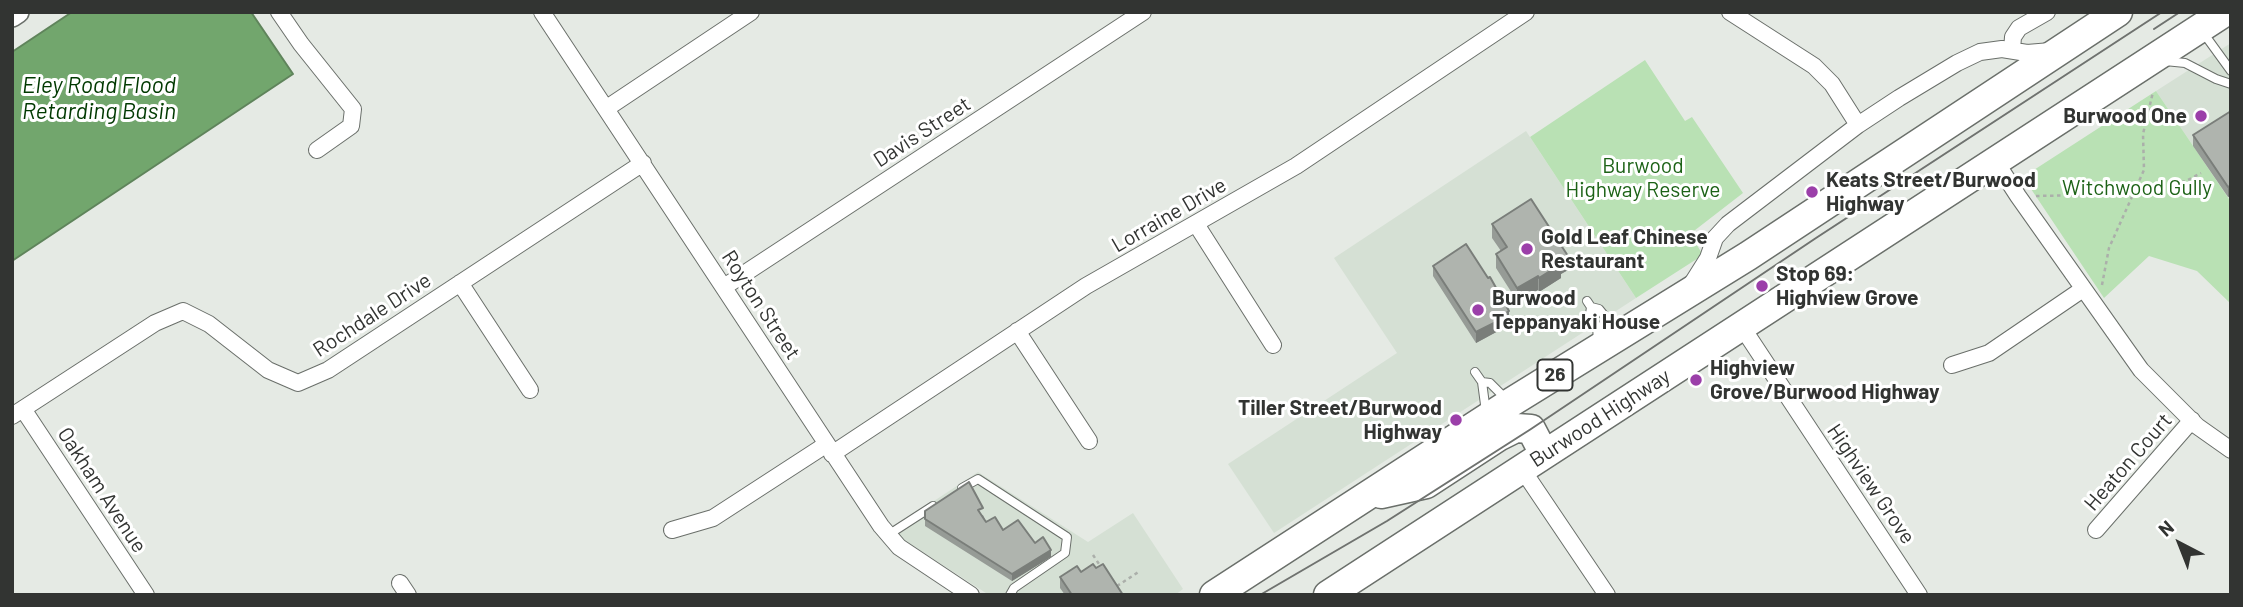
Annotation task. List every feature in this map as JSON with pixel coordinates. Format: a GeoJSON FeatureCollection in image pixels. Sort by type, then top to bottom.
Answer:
{"type":"FeatureCollection","features":[{"type":"Feature","properties":{"kind":"highway","name":"26"},"geometry":{"type":"LineString","coordinates":[[1214,595],[1498,411],[1823,208],[2118,12]]}},
{"type":"Feature","properties":{"kind":"highway","name":"Burwood Highway"},"geometry":{"type":"LineString","coordinates":[[1342,591],[1533,462],[2151,61],[2194,20],[2225,12]]}},
{"type":"Feature","properties":{"kind":"highway"},"geometry":{"type":"LineString","coordinates":[[1365,498],[1426,484],[1498,437],[1517,428],[1531,429],[1533,462]]}},
{"type":"Feature","properties":{"kind":"main road"},"geometry":{"type":"LineString","coordinates":[[12,16],[18,12]]}},
{"type":"Feature","properties":{"kind":"street"},"geometry":{"type":"LineString","coordinates":[[279,12],[353,109],[351,127],[317,150]]}},
{"type":"Feature","properties":{"kind":"street","name":"Royton Street"},"geometry":{"type":"LineString","coordinates":[[542,12],[888,535],[911,556],[971,595]]}},
{"type":"Feature","properties":{"kind":"street"},"geometry":{"type":"LineString","coordinates":[[607,108],[751,12]]}},
{"type":"Feature","properties":{"kind":"street","name":"Davis Street"},"geometry":{"type":"LineString","coordinates":[[724,287],[1143,12]]}},
{"type":"Feature","properties":{"kind":"street","name":"Lorraine Drive"},"geometry":{"type":"LineString","coordinates":[[672,530],[713,518],[830,449],[1086,286],[1296,166],[1526,12]]}},
{"type":"Feature","properties":{"kind":"street"},"geometry":{"type":"LineString","coordinates":[[1730,12],[1814,66],[1832,84],[1858,124]]}},
{"type":"Feature","properties":{"kind":"street"},"geometry":{"type":"LineString","coordinates":[[2012,50],[2017,30],[2047,12]]}},
{"type":"Feature","properties":{"kind":"street"},"geometry":{"type":"LineString","coordinates":[[1681,298],[1702,269],[1715,238],[1724,227],[1858,124],[1966,58],[1987,51],[2057,51]]}},
{"type":"Feature","properties":{"kind":"street"},"geometry":{"type":"LineString","coordinates":[[1996,162],[2141,370],[2192,420],[2231,450]]}},
{"type":"Feature","properties":{"kind":"street","name":"Rochdale Drive"},"geometry":{"type":"LineString","coordinates":[[18,412],[155,323],[183,311],[209,324],[268,370],[298,383],[328,370],[643,163]]}},
{"type":"Feature","properties":{"kind":"street"},"geometry":{"type":"LineString","coordinates":[[1196,225],[1273,345]]}},
{"type":"Feature","properties":{"kind":"street"},"geometry":{"type":"LineString","coordinates":[[460,283],[530,390]]}},
{"type":"Feature","properties":{"kind":"street"},"geometry":{"type":"LineString","coordinates":[[1952,365],[1989,353],[2083,289]]}},
{"type":"Feature","properties":{"kind":"street","name":"Highview Grove"},"geometry":{"type":"LineString","coordinates":[[1742,327],[1919,595]]}},
{"type":"Feature","properties":{"kind":"street"},"geometry":{"type":"LineString","coordinates":[[1017,331],[1090,441]]}},
{"type":"Feature","properties":{"kind":"street","name":"Oakham Avenue"},"geometry":{"type":"LineString","coordinates":[[18,412],[142,594]]}},
{"type":"Feature","properties":{"kind":"street","name":"Heaton Court"},"geometry":{"type":"LineString","coordinates":[[2096,530],[2192,420]]}},
{"type":"Feature","properties":{"kind":"street"},"geometry":{"type":"LineString","coordinates":[[1533,462],[1607,595]]}},
{"type":"Feature","properties":{"kind":"lane"},"geometry":{"type":"LineString","coordinates":[[2194,20],[2231,71]]}},
{"type":"Feature","properties":{"kind":"lane"},"geometry":{"type":"LineString","coordinates":[[2151,61],[2185,63],[2216,79],[2231,83]]}},
{"type":"Feature","properties":{"kind":"lane"},"geometry":{"type":"LineString","coordinates":[[1589,304],[1599,309],[1610,342],[1590,314],[1589,304]]}},
{"type":"Feature","properties":{"kind":"lane"},"geometry":{"type":"LineString","coordinates":[[1475,372],[1498,411]]}},
{"type":"Feature","properties":{"kind":"lane"},"geometry":{"type":"LineString","coordinates":[[1482,382],[1490,383],[1498,411]]}},
{"type":"Feature","properties":{"kind":"lane"},"geometry":{"type":"LineString","coordinates":[[956,493],[978,479],[1067,537],[1065,553],[1014,588],[1010,595]]}},
{"type":"Feature","properties":{"kind":"lane"},"geometry":{"type":"LineString","coordinates":[[888,535],[944,500]]}},
{"type":"Feature","properties":{"kind":"path"},"geometry":{"type":"LineString","coordinates":[[2097,310],[2109,248],[2144,170],[2143,134],[2153,92]]}},
{"type":"Feature","properties":{"kind":"path"},"geometry":{"type":"LineString","coordinates":[[2041,196],[2135,194],[2186,181],[2201,173]]}},
{"type":"Feature","properties":{"kind":"path"},"geometry":{"type":"LineString","coordinates":[[1093,555],[1107,577]]}},
{"type":"Feature","properties":{"kind":"path"},"geometry":{"type":"LineString","coordinates":[[1112,589],[1140,571]]}},
{"type":"Feature","properties":{"kind":"shaded area","name":"Burwood One"},"geometry":{"type":"Polygon","coordinates":[[[2231,43],[2231,202],[2156,91],[2231,43]]]}},
{"type":"Feature","properties":{"kind":"shaded area"},"geometry":{"type":"Polygon","coordinates":[[[1526,131],[1636,298],[1274,533],[1228,464],[1397,353],[1334,258],[1526,131]]]}},
{"type":"Feature","properties":{"kind":"shaded area"},"geometry":{"type":"Polygon","coordinates":[[[978,472],[1088,542],[1133,513],[1183,589],[1175,595],[989,595],[904,540],[893,528],[978,472]]]}},
{"type":"Feature","properties":{"kind":"green space","name":"Burwood Highway Reserve"},"geometry":{"type":"Polygon","coordinates":[[[1645,60],[1685,121],[1692,117],[1743,193],[1690,234],[1703,255],[1636,298],[1530,137],[1645,60]]]}},
{"type":"Feature","properties":{"kind":"green space","name":"Witchwood Gully"},"geometry":{"type":"Polygon","coordinates":[[[2156,91],[2231,202],[2231,304],[2197,271],[2149,256],[2104,298],[2023,177],[2156,91]]]}},
{"type":"Feature","properties":{"kind":"water","name":"Eley Road Flood Retarding Basin"},"geometry":{"type":"Polygon","coordinates":[[[72,12],[251,12],[293,74],[12,261],[12,52],[72,12]]]}},
{"type":"Feature","properties":{"kind":"building"},"geometry":{"type":"Polygon","coordinates":[[[2231,111],[2231,185],[2228,187],[2193,135],[2231,111]]]}},
{"type":"Feature","properties":{"kind":"building","name":"Gold Leaf Chinese Restaurant"},"geometry":{"type":"Polygon","coordinates":[[[1531,199],[1568,256],[1559,262],[1561,264],[1539,278],[1538,276],[1517,288],[1496,254],[1507,247],[1492,224],[1531,199]]]}},
{"type":"Feature","properties":{"kind":"building","name":"Burwood Teppanyaki House"},"geometry":{"type":"Polygon","coordinates":[[[1466,244],[1488,278],[1490,277],[1509,311],[1498,318],[1500,320],[1476,332],[1433,266],[1466,244]]]}},
{"type":"Feature","properties":{"kind":"building"},"geometry":{"type":"Polygon","coordinates":[[[969,482],[983,508],[978,510],[986,522],[995,517],[1003,530],[1018,520],[1035,543],[1043,537],[1051,550],[1012,574],[925,519],[925,511],[969,482]]]}},
{"type":"Feature","properties":{"kind":"building"},"geometry":{"type":"Polygon","coordinates":[[[1093,564],[1096,568],[1103,564],[1123,595],[1072,595],[1060,577],[1077,566],[1081,572],[1093,564]]]}},
{"type":"Feature","properties":{"kind":"tram line"},"geometry":{"type":"LineString","coordinates":[[1260,595],[1387,521],[1531,429],[1816,238],[2162,12]]}},
{"type":"Feature","properties":{"kind":"tram line"},"geometry":{"type":"LineString","coordinates":[[2154,29],[2180,12]]}},
{"type":"Feature","properties":{"kind":"place","name":"Burwood One"},"geometry":{"type":"Point","coordinates":[2201,116]}},
{"type":"Feature","properties":{"kind":"place","name":"Keats Street/Burwood Highway"},"geometry":{"type":"Point","coordinates":[1812,192]}},
{"type":"Feature","properties":{"kind":"place","name":"Gold Leaf Chinese Restaurant"},"geometry":{"type":"Point","coordinates":[1527,249]}},
{"type":"Feature","properties":{"kind":"place","name":"Stop 69: Highview Grove"},"geometry":{"type":"Point","coordinates":[1762,286]}},
{"type":"Feature","properties":{"kind":"place","name":"Burwood Teppanyaki House"},"geometry":{"type":"Point","coordinates":[1478,310]}},
{"type":"Feature","properties":{"kind":"place","name":"Highview Grove/Burwood Highway"},"geometry":{"type":"Point","coordinates":[1696,380]}},
{"type":"Feature","properties":{"kind":"place","name":"Tiller Street/Burwood Highway"},"geometry":{"type":"Point","coordinates":[1456,420]}}]}
